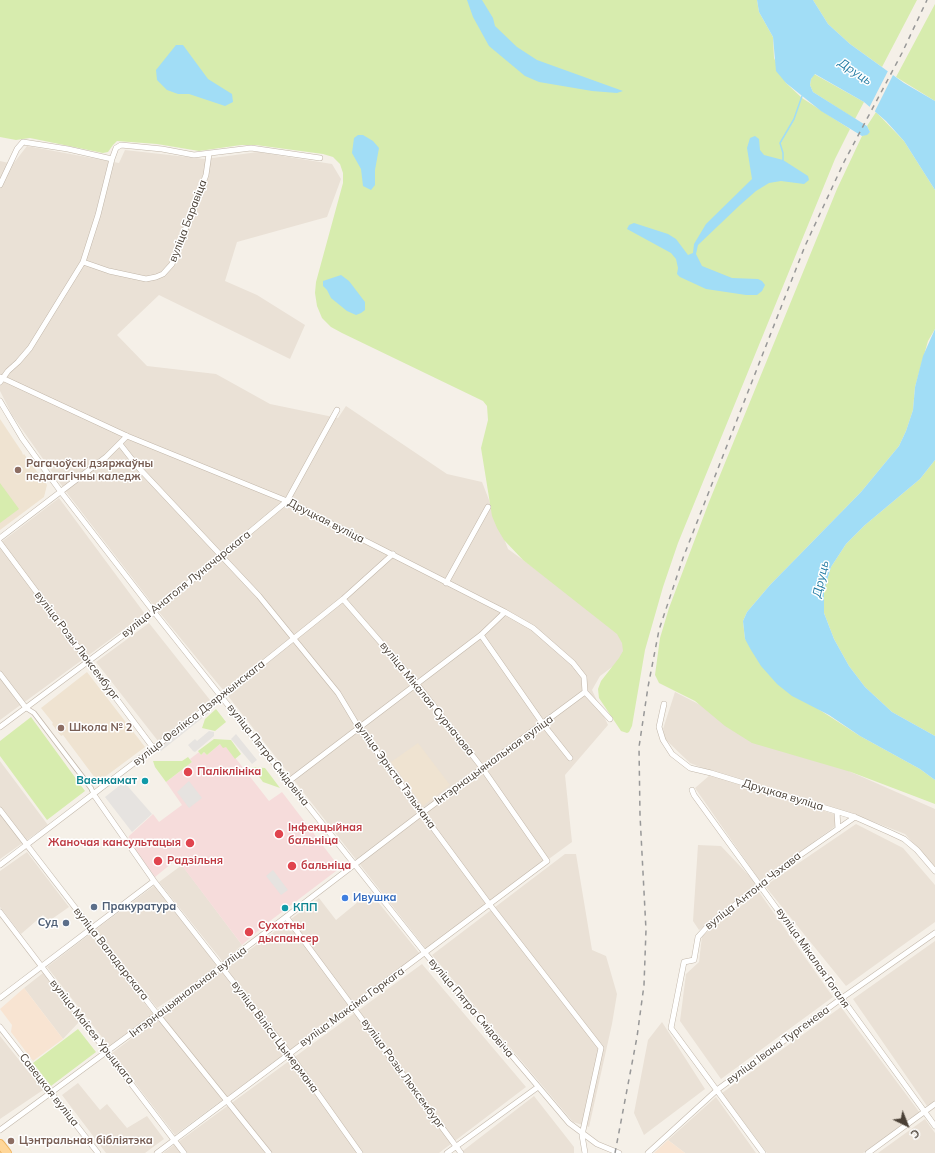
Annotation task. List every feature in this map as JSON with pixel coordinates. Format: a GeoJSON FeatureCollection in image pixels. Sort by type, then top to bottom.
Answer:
{"type":"FeatureCollection","features":[{"type":"Feature","properties":{"kind":"main road"},"geometry":{"type":"LineString","coordinates":[[0,1144],[7,1153]]}},
{"type":"Feature","properties":{"kind":"street"},"geometry":{"type":"LineString","coordinates":[[0,185],[20,144],[28,142],[112,159]]}},
{"type":"Feature","properties":{"kind":"street"},"geometry":{"type":"LineString","coordinates":[[1,379],[30,348],[83,262],[98,215],[116,148],[121,145],[162,149],[194,155],[209,154],[230,149],[251,148],[320,158]]}},
{"type":"Feature","properties":{"kind":"street","name":"вуліца Баравіца"},"geometry":{"type":"LineString","coordinates":[[83,262],[109,271],[146,279],[156,278],[163,274],[172,264],[206,175],[209,154]]}},
{"type":"Feature","properties":{"kind":"street","name":"Друцкая вуліца"},"geometry":{"type":"LineString","coordinates":[[1,379],[127,436],[287,501],[505,612],[533,628],[573,662],[584,677],[585,692]]}},
{"type":"Feature","properties":{"kind":"street","name":"вуліца Пятра Смідовіча"},"geometry":{"type":"LineString","coordinates":[[0,401],[22,438],[61,492],[154,612],[425,953],[569,1123],[582,1135],[596,1144],[619,1153]]}},
{"type":"Feature","properties":{"kind":"street","name":"вуліца Анатоля Луначарскага"},"geometry":{"type":"LineString","coordinates":[[0,727],[154,612],[221,558],[287,501],[337,410]]}},
{"type":"Feature","properties":{"kind":"street"},"geometry":{"type":"LineString","coordinates":[[0,538],[61,492],[120,444],[127,436]]}},
{"type":"Feature","properties":{"kind":"street","name":"вуліца Эрнста Тэльмана"},"geometry":{"type":"LineString","coordinates":[[120,444],[138,467],[221,558],[259,596],[338,693],[359,728],[490,905],[601,1048],[582,1135]]}},
{"type":"Feature","properties":{"kind":"street"},"geometry":{"type":"LineString","coordinates":[[446,583],[488,507]]}},
{"type":"Feature","properties":{"kind":"street","name":"вуліца Розы Люксембург"},"geometry":{"type":"LineString","coordinates":[[0,543],[154,749]]}},
{"type":"Feature","properties":{"kind":"street","name":"вуліца Фелікса Дзяржынскага"},"geometry":{"type":"LineString","coordinates":[[0,865],[94,795],[222,696],[293,637],[344,599],[393,554]]}},
{"type":"Feature","properties":{"kind":"street","name":"вуліца Мікалая Сурначова"},"geometry":{"type":"LineString","coordinates":[[344,599],[416,683],[483,769],[547,862]]}},
{"type":"Feature","properties":{"kind":"street"},"geometry":{"type":"LineString","coordinates":[[289,781],[416,683],[481,636],[505,612]]}},
{"type":"Feature","properties":{"kind":"street"},"geometry":{"type":"LineString","coordinates":[[481,636],[543,724],[570,758]]}},
{"type":"Feature","properties":{"kind":"street","name":"вуліца Віліса Цымермана"},"geometry":{"type":"LineString","coordinates":[[0,674],[26,708],[39,719],[91,788],[94,795],[154,881],[289,1053],[360,1153]]}},
{"type":"Feature","properties":{"kind":"street"},"geometry":{"type":"LineString","coordinates":[[585,692],[610,720]]}},
{"type":"Feature","properties":{"kind":"street","name":"Інтэрнацыянальная вуліца"},"geometry":{"type":"LineString","coordinates":[[0,1130],[108,1052],[287,918],[422,813],[585,692]]}},
{"type":"Feature","properties":{"kind":"street","name":"Друцкая вуліца"},"geometry":{"type":"LineString","coordinates":[[664,704],[659,727],[663,740],[672,754],[690,768],[855,817],[904,839],[917,850],[935,871]]}},
{"type":"Feature","properties":{"kind":"street","name":"вуліца Мікалая Гогаля"},"geometry":{"type":"LineString","coordinates":[[692,790],[694,795],[761,884],[935,1126]]}},
{"type":"Feature","properties":{"kind":"street","name":"вуліца Валадарскага"},"geometry":{"type":"LineString","coordinates":[[0,810],[157,1014],[269,1153]]}},
{"type":"Feature","properties":{"kind":"street"},"geometry":{"type":"LineString","coordinates":[[837,812],[838,829]]}},
{"type":"Feature","properties":{"kind":"street","name":"вуліца Антона Чэхава"},"geometry":{"type":"LineString","coordinates":[[717,1090],[671,1028],[684,962],[694,960],[696,945],[703,930],[761,884],[855,817]]}},
{"type":"Feature","properties":{"kind":"street","name":"вуліца Максіма Горкага"},"geometry":{"type":"LineString","coordinates":[[157,1153],[289,1053],[547,862]]}},
{"type":"Feature","properties":{"kind":"street"},"geometry":{"type":"LineString","coordinates":[[0,998],[154,881]]}},
{"type":"Feature","properties":{"kind":"street","name":"вуліца Маісея Урыцкага"},"geometry":{"type":"LineString","coordinates":[[0,912],[184,1153]]}},
{"type":"Feature","properties":{"kind":"street","name":"вуліца Розы Люксембург"},"geometry":{"type":"LineString","coordinates":[[287,918],[461,1153]]}},
{"type":"Feature","properties":{"kind":"street","name":"вуліца Івана Тургенева"},"geometry":{"type":"LineString","coordinates":[[648,1153],[717,1090],[842,998],[935,933]]}},
{"type":"Feature","properties":{"kind":"street","name":"Савецкая вуліца"},"geometry":{"type":"LineString","coordinates":[[0,1027],[98,1153]]}},
{"type":"Feature","properties":{"kind":"street"},"geometry":{"type":"LineString","coordinates":[[447,1153],[538,1087]]}},
{"type":"Feature","properties":{"kind":"street"},"geometry":{"type":"LineString","coordinates":[[717,1090],[763,1153]]}},
{"type":"Feature","properties":{"kind":"street"},"geometry":{"type":"LineString","coordinates":[[868,1153],[935,1104]]}},
{"type":"Feature","properties":{"kind":"street"},"geometry":{"type":"LineString","coordinates":[[582,1135],[585,1153]]}},
{"type":"Feature","properties":{"kind":"shaded area"},"geometry":{"type":"Polygon","coordinates":[[[27,146],[119,163],[125,150],[205,159],[258,152],[332,164],[341,179],[327,217],[237,242],[225,281],[257,295],[305,325],[290,359],[159,295],[117,335],[147,366],[216,374],[270,404],[338,418],[346,406],[447,474],[482,482],[508,549],[633,640],[627,656],[600,676],[592,690],[608,725],[565,775],[572,842],[426,949],[228,696],[154,606],[67,493],[12,415],[0,391],[0,161],[13,164],[27,146]]]}},
{"type":"Feature","properties":{"kind":"shaded area","name":"Рагачоўскі дзяржаўны педагагічны каледж"},"geometry":{"type":"Polygon","coordinates":[[[0,419],[23,455],[24,454],[47,485],[44,497],[0,530],[0,419]]]}},
{"type":"Feature","properties":{"kind":"shaded area"},"geometry":{"type":"Polygon","coordinates":[[[59,498],[145,614],[0,720],[0,543],[59,498]]]}},
{"type":"Feature","properties":{"kind":"shaded area"},"geometry":{"type":"Polygon","coordinates":[[[149,623],[210,700],[158,741],[96,662],[149,623]]]}},
{"type":"Feature","properties":{"kind":"shaded area"},"geometry":{"type":"Polygon","coordinates":[[[87,672],[145,747],[98,782],[63,735],[61,736],[41,708],[87,672]]]}},
{"type":"Feature","properties":{"kind":"shaded area"},"geometry":{"type":"Polygon","coordinates":[[[675,692],[767,739],[826,761],[935,809],[935,867],[905,834],[856,815],[751,782],[715,773],[690,763],[665,739],[663,729],[675,692]]]}},
{"type":"Feature","properties":{"kind":"shaded area"},"geometry":{"type":"Polygon","coordinates":[[[209,708],[210,712],[161,751],[157,749],[209,708]]]}},
{"type":"Feature","properties":{"kind":"shaded area"},"geometry":{"type":"Polygon","coordinates":[[[209,731],[214,732],[214,736],[195,752],[193,751],[188,745],[195,739],[197,741],[209,731]]]}},
{"type":"Feature","properties":{"kind":"shaded area"},"geometry":{"type":"Polygon","coordinates":[[[236,734],[257,760],[252,764],[231,739],[236,734]]]}},
{"type":"Feature","properties":{"kind":"shaded area"},"geometry":{"type":"Polygon","coordinates":[[[418,743],[450,785],[423,806],[391,762],[418,743]]]}},
{"type":"Feature","properties":{"kind":"shaded area"},"geometry":{"type":"Polygon","coordinates":[[[220,744],[226,746],[269,801],[282,792],[340,868],[266,924],[242,945],[177,859],[155,877],[128,840],[129,836],[153,814],[159,822],[182,805],[166,782],[192,762],[190,759],[199,752],[201,755],[204,752],[207,755],[220,744]]]}},
{"type":"Feature","properties":{"kind":"shaded area"},"geometry":{"type":"Polygon","coordinates":[[[0,761],[48,825],[0,859],[0,761]]]}},
{"type":"Feature","properties":{"kind":"shaded area"},"geometry":{"type":"Polygon","coordinates":[[[710,775],[834,814],[837,825],[760,881],[695,788],[710,775]]]}},
{"type":"Feature","properties":{"kind":"shaded area"},"geometry":{"type":"Polygon","coordinates":[[[189,781],[202,798],[189,808],[177,792],[189,781]]]}},
{"type":"Feature","properties":{"kind":"shaded area"},"geometry":{"type":"Polygon","coordinates":[[[124,782],[152,814],[132,832],[105,797],[124,782]]]}},
{"type":"Feature","properties":{"kind":"shaded area"},"geometry":{"type":"Polygon","coordinates":[[[856,824],[903,848],[935,885],[935,922],[846,986],[765,886],[856,824]]]}},
{"type":"Feature","properties":{"kind":"shaded area"},"geometry":{"type":"Polygon","coordinates":[[[698,845],[721,846],[757,884],[699,930],[693,921],[698,845]]]}},
{"type":"Feature","properties":{"kind":"shaded area"},"geometry":{"type":"Polygon","coordinates":[[[27,852],[69,907],[49,921],[43,915],[21,934],[0,907],[0,871],[27,852]]]}},
{"type":"Feature","properties":{"kind":"shaded area"},"geometry":{"type":"Polygon","coordinates":[[[565,854],[576,854],[592,950],[606,956],[617,994],[612,1024],[589,1127],[573,1122],[432,955],[565,854]]]}},
{"type":"Feature","properties":{"kind":"shaded area"},"geometry":{"type":"Polygon","coordinates":[[[182,865],[242,945],[223,962],[159,882],[182,865]]]}},
{"type":"Feature","properties":{"kind":"shaded area"},"geometry":{"type":"Polygon","coordinates":[[[273,870],[288,890],[281,895],[266,876],[273,870]]]}},
{"type":"Feature","properties":{"kind":"shaded area"},"geometry":{"type":"Polygon","coordinates":[[[155,885],[218,967],[157,1008],[95,930],[155,885]]]}},
{"type":"Feature","properties":{"kind":"shaded area"},"geometry":{"type":"Polygon","coordinates":[[[370,892],[420,954],[175,1135],[112,1053],[319,898],[336,920],[370,892]]]}},
{"type":"Feature","properties":{"kind":"shaded area"},"geometry":{"type":"Polygon","coordinates":[[[759,892],[833,997],[721,1079],[680,1021],[686,974],[699,962],[702,936],[759,892]]]}},
{"type":"Feature","properties":{"kind":"shaded area"},"geometry":{"type":"Polygon","coordinates":[[[90,934],[153,1014],[109,1046],[47,967],[90,934]]]}},
{"type":"Feature","properties":{"kind":"shaded area"},"geometry":{"type":"Polygon","coordinates":[[[935,941],[935,1101],[927,1106],[853,999],[935,941]]]}},
{"type":"Feature","properties":{"kind":"shaded area"},"geometry":{"type":"Polygon","coordinates":[[[422,964],[526,1087],[439,1153],[163,1153],[422,964]]]}},
{"type":"Feature","properties":{"kind":"shaded area"},"geometry":{"type":"Polygon","coordinates":[[[43,973],[79,1022],[63,1039],[24,988],[43,973]]]}},
{"type":"Feature","properties":{"kind":"shaded area"},"geometry":{"type":"Polygon","coordinates":[[[24,988],[63,1039],[33,1061],[11,1032],[12,1025],[0,1009],[24,988]]]}},
{"type":"Feature","properties":{"kind":"shaded area"},"geometry":{"type":"Polygon","coordinates":[[[841,1007],[920,1113],[863,1153],[767,1153],[722,1093],[841,1007]]]}},
{"type":"Feature","properties":{"kind":"shaded area"},"geometry":{"type":"Polygon","coordinates":[[[662,1022],[705,1089],[644,1135],[634,1113],[648,1040],[662,1022]]]}},
{"type":"Feature","properties":{"kind":"shaded area"},"geometry":{"type":"Polygon","coordinates":[[[0,1036],[43,1090],[0,1119],[0,1036]]]}},
{"type":"Feature","properties":{"kind":"shaded area"},"geometry":{"type":"Polygon","coordinates":[[[78,1083],[100,1110],[107,1104],[127,1128],[147,1116],[164,1139],[145,1153],[106,1153],[62,1095],[78,1083]]]}},
{"type":"Feature","properties":{"kind":"shaded area"},"geometry":{"type":"Polygon","coordinates":[[[534,1096],[574,1147],[574,1153],[460,1153],[534,1096]]]}},
{"type":"Feature","properties":{"kind":"shaded area"},"geometry":{"type":"Polygon","coordinates":[[[716,1097],[756,1153],[685,1153],[668,1140],[716,1097]]]}},
{"type":"Feature","properties":{"kind":"shaded area"},"geometry":{"type":"Polygon","coordinates":[[[925,1119],[935,1133],[935,1153],[878,1153],[925,1119]]]}},
{"type":"Feature","properties":{"kind":"shaded area"},"geometry":{"type":"Polygon","coordinates":[[[668,1140],[685,1153],[654,1153],[668,1140]]]}},
{"type":"Feature","properties":{"kind":"green space"},"geometry":{"type":"Polygon","coordinates":[[[0,0],[757,0],[759,12],[773,37],[774,58],[786,83],[802,98],[850,129],[835,159],[678,543],[663,587],[645,650],[632,726],[629,732],[627,733],[621,731],[599,698],[598,689],[601,681],[623,651],[622,643],[617,634],[523,560],[504,540],[497,528],[492,516],[481,448],[488,420],[487,406],[483,401],[342,333],[331,327],[322,318],[317,306],[315,293],[316,282],[343,183],[343,173],[340,164],[333,157],[323,154],[256,145],[241,145],[199,151],[157,144],[117,141],[108,152],[103,153],[30,138],[16,140],[0,137],[0,0]]]}},
{"type":"Feature","properties":{"kind":"green space"},"geometry":{"type":"Polygon","coordinates":[[[813,0],[917,0],[882,67],[850,44],[828,24],[813,0]]]}},
{"type":"Feature","properties":{"kind":"green space"},"geometry":{"type":"Polygon","coordinates":[[[935,4],[935,101],[896,77],[935,4]]]}},
{"type":"Feature","properties":{"kind":"green space"},"geometry":{"type":"Polygon","coordinates":[[[814,74],[864,102],[855,119],[813,92],[810,85],[814,74]]]}},
{"type":"Feature","properties":{"kind":"green space"},"geometry":{"type":"Polygon","coordinates":[[[876,112],[904,141],[935,190],[935,329],[928,341],[915,387],[913,410],[899,446],[861,492],[770,585],[747,612],[743,621],[745,639],[812,705],[860,736],[920,769],[935,780],[935,804],[851,772],[752,743],[725,726],[695,701],[659,683],[655,675],[660,638],[669,608],[709,502],[837,189],[862,136],[870,132],[867,126],[876,112]]]}},
{"type":"Feature","properties":{"kind":"green space"},"geometry":{"type":"Polygon","coordinates":[[[935,460],[935,736],[892,712],[865,687],[849,666],[834,639],[824,613],[824,591],[831,567],[846,544],[865,525],[920,479],[935,460]]]}},
{"type":"Feature","properties":{"kind":"green space"},"geometry":{"type":"Polygon","coordinates":[[[0,483],[19,509],[0,523],[0,483]]]}},
{"type":"Feature","properties":{"kind":"green space"},"geometry":{"type":"Polygon","coordinates":[[[216,709],[226,722],[215,731],[202,728],[205,719],[216,709]]]}},
{"type":"Feature","properties":{"kind":"green space"},"geometry":{"type":"Polygon","coordinates":[[[31,717],[85,791],[47,820],[0,756],[0,741],[31,717]]]}},
{"type":"Feature","properties":{"kind":"green space"},"geometry":{"type":"Polygon","coordinates":[[[214,739],[231,740],[241,754],[235,759],[226,747],[223,748],[220,744],[207,755],[204,752],[201,755],[198,751],[214,739]]]}},
{"type":"Feature","properties":{"kind":"green space"},"geometry":{"type":"Polygon","coordinates":[[[188,757],[192,762],[166,782],[155,767],[153,761],[182,761],[188,757]]]}},
{"type":"Feature","properties":{"kind":"green space"},"geometry":{"type":"Polygon","coordinates":[[[252,767],[265,768],[280,788],[263,782],[252,767]]]}},
{"type":"Feature","properties":{"kind":"green space"},"geometry":{"type":"Polygon","coordinates":[[[78,1029],[96,1052],[51,1086],[33,1063],[78,1029]]]}},
{"type":"Feature","properties":{"kind":"water"},"geometry":{"type":"Polygon","coordinates":[[[467,0],[482,0],[493,18],[495,26],[517,47],[537,60],[623,91],[617,93],[592,91],[539,82],[525,76],[489,46],[473,17],[467,0]]]}},
{"type":"Feature","properties":{"kind":"water","name":"Друць"},"geometry":{"type":"Polygon","coordinates":[[[757,0],[813,0],[828,24],[850,44],[904,83],[935,101],[935,190],[904,141],[886,121],[864,102],[815,74],[811,79],[810,85],[813,92],[867,126],[870,132],[867,135],[862,136],[821,111],[786,83],[776,71],[773,37],[759,12],[757,0]]]}},
{"type":"Feature","properties":{"kind":"water"},"geometry":{"type":"Polygon","coordinates":[[[176,45],[183,45],[208,79],[232,94],[233,102],[225,106],[189,94],[178,94],[167,90],[157,80],[156,70],[176,45]]]}},
{"type":"Feature","properties":{"kind":"water"},"geometry":{"type":"Polygon","coordinates":[[[358,135],[363,135],[373,141],[379,148],[375,170],[375,185],[371,190],[363,186],[361,169],[352,153],[354,138],[358,135]]]}},
{"type":"Feature","properties":{"kind":"water"},"geometry":{"type":"Polygon","coordinates":[[[755,136],[759,139],[760,150],[764,155],[783,160],[808,176],[809,180],[804,184],[781,181],[769,183],[756,191],[698,245],[696,254],[702,266],[732,278],[758,279],[765,285],[762,291],[757,295],[746,295],[706,289],[680,277],[677,274],[678,268],[676,259],[671,253],[627,229],[629,225],[634,223],[668,234],[676,239],[688,255],[693,253],[694,244],[706,224],[752,179],[747,148],[750,138],[755,136]]]}},
{"type":"Feature","properties":{"kind":"water"},"geometry":{"type":"Polygon","coordinates":[[[341,275],[349,281],[365,302],[365,310],[361,313],[356,315],[347,311],[331,298],[323,286],[323,281],[341,275]]]}},
{"type":"Feature","properties":{"kind":"water","name":"Друць"},"geometry":{"type":"Polygon","coordinates":[[[935,329],[935,460],[920,479],[865,525],[846,544],[831,567],[824,591],[824,613],[834,639],[849,666],[865,687],[892,712],[935,736],[935,780],[920,769],[860,736],[829,715],[792,696],[777,684],[761,666],[745,639],[743,621],[747,612],[770,585],[861,492],[899,446],[913,410],[915,387],[923,356],[935,329]]]}},
{"type":"Feature","properties":{"kind":"pier"},"geometry":{"type":"Polygon","coordinates":[[[889,69],[894,73],[874,113],[869,108],[889,69]]]}},
{"type":"Feature","properties":{"kind":"waterway"},"geometry":{"type":"LineString","coordinates":[[783,160],[783,153],[780,143],[794,119],[802,96]]}},
{"type":"Feature","properties":{"kind":"railway"},"geometry":{"type":"LineString","coordinates":[[615,1153],[637,1037],[644,985],[646,930],[640,815],[639,747],[648,687],[659,630],[683,558],[805,246],[844,162],[902,53],[927,0]]}},
{"type":"Feature","properties":{"kind":"place","name":"Рагачоўскі дзяржаўны педагагічны каледж"},"geometry":{"type":"Point","coordinates":[18,470]}},
{"type":"Feature","properties":{"kind":"place","name":"Школа № 2"},"geometry":{"type":"Point","coordinates":[61,728]}},
{"type":"Feature","properties":{"kind":"place","name":"Паліклініка"},"geometry":{"type":"Point","coordinates":[188,772]}},
{"type":"Feature","properties":{"kind":"place","name":"Ваенкамат"},"geometry":{"type":"Point","coordinates":[145,781]}},
{"type":"Feature","properties":{"kind":"place","name":"Інфекцыйная бальніца"},"geometry":{"type":"Point","coordinates":[279,834]}},
{"type":"Feature","properties":{"kind":"place","name":"Жаночая кансультацыя"},"geometry":{"type":"Point","coordinates":[190,843]}},
{"type":"Feature","properties":{"kind":"place","name":"Радзільня"},"geometry":{"type":"Point","coordinates":[158,861]}},
{"type":"Feature","properties":{"kind":"place","name":"бальніца"},"geometry":{"type":"Point","coordinates":[292,866]}},
{"type":"Feature","properties":{"kind":"place","name":"Ивушка"},"geometry":{"type":"Point","coordinates":[345,898]}},
{"type":"Feature","properties":{"kind":"place","name":"Пракуратура"},"geometry":{"type":"Point","coordinates":[94,907]}},
{"type":"Feature","properties":{"kind":"place","name":"КПП"},"geometry":{"type":"Point","coordinates":[285,908]}},
{"type":"Feature","properties":{"kind":"place","name":"Суд"},"geometry":{"type":"Point","coordinates":[66,923]}},
{"type":"Feature","properties":{"kind":"place","name":"Сухотны дыспансер"},"geometry":{"type":"Point","coordinates":[249,932]}},
{"type":"Feature","properties":{"kind":"place","name":"Цэнтральная бібліятэка"},"geometry":{"type":"Point","coordinates":[11,1141]}}]}
